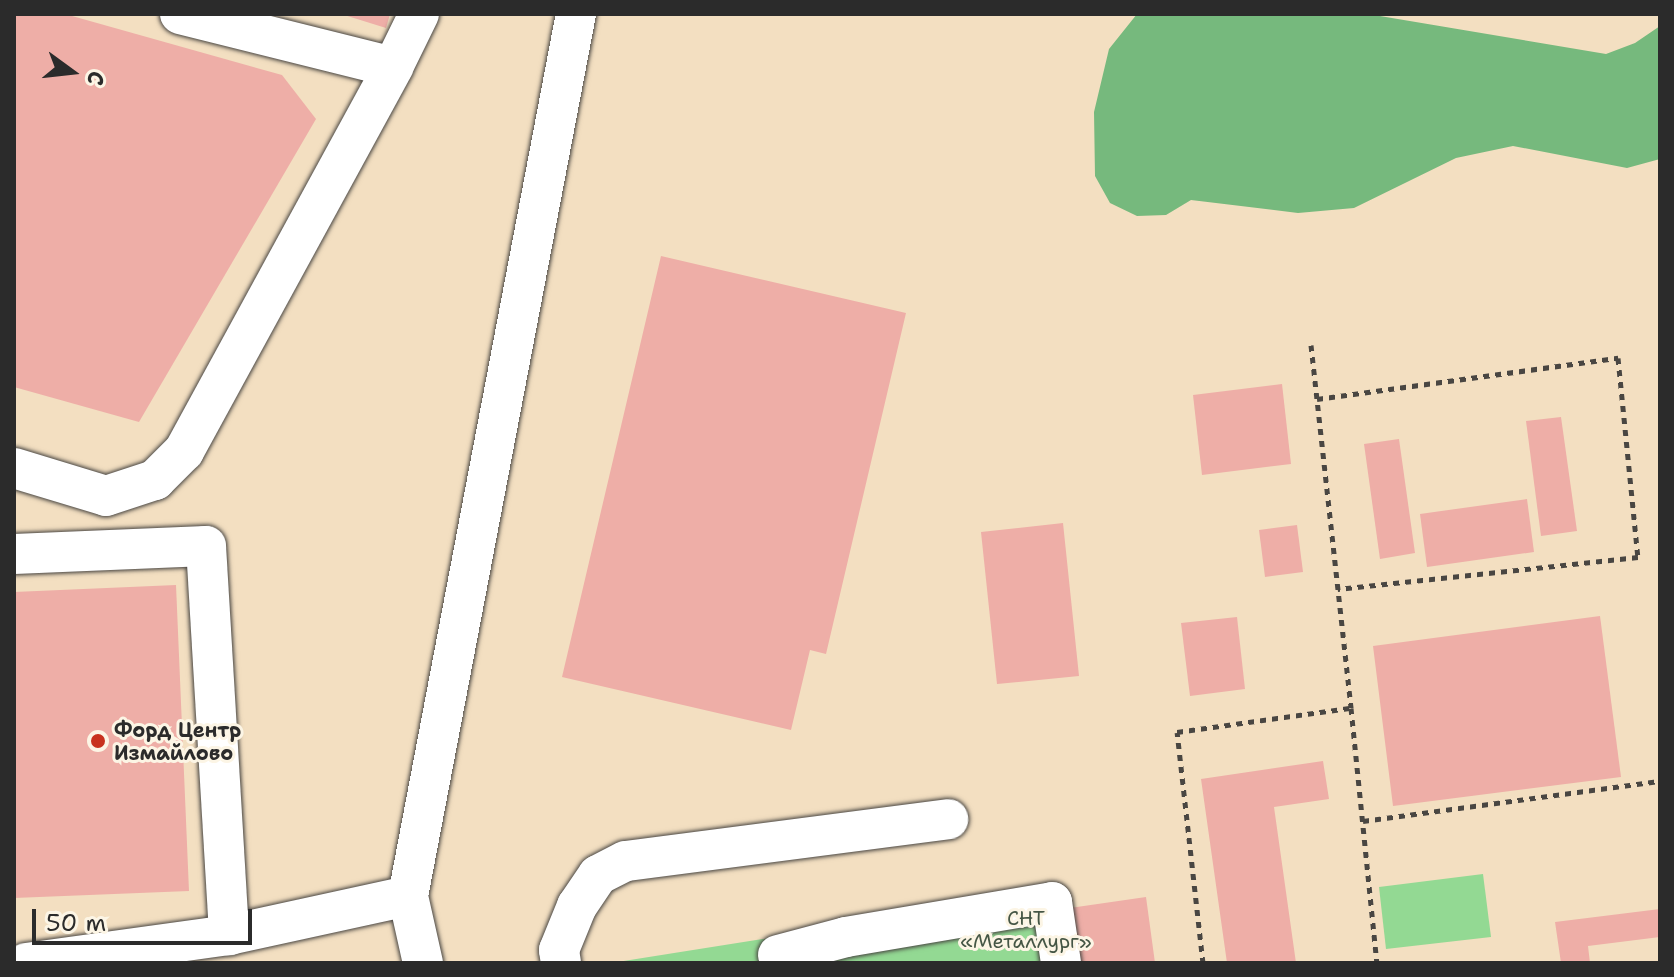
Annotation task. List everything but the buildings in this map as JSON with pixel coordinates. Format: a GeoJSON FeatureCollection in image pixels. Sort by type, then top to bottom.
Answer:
{"type":"FeatureCollection","features":[{"type":"Feature","properties":{"kind":"lane"},"geometry":{"type":"LineString","coordinates":[[180,14],[393,67]]}},
{"type":"Feature","properties":{"kind":"lane"},"geometry":{"type":"LineString","coordinates":[[14,468],[106,496],[155,480],[184,451],[419,14]]}},
{"type":"Feature","properties":{"kind":"lane"},"geometry":{"type":"LineString","coordinates":[[423,963],[408,896],[576,14]]}},
{"type":"Feature","properties":{"kind":"lane"},"geometry":{"type":"LineString","coordinates":[[14,554],[206,546],[229,935]]}},
{"type":"Feature","properties":{"kind":"lane"},"geometry":{"type":"LineString","coordinates":[[561,963],[559,950],[577,906],[598,875],[626,861],[948,819]]}},
{"type":"Feature","properties":{"kind":"lane"},"geometry":{"type":"LineString","coordinates":[[26,963],[229,935],[408,896]]}},
{"type":"Feature","properties":{"kind":"lane"},"geometry":{"type":"LineString","coordinates":[[778,955],[848,950],[1052,902],[1061,963]]}},
{"type":"Feature","properties":{"kind":"path"},"geometry":{"type":"LineString","coordinates":[[1311,345],[1377,963]]}},
{"type":"Feature","properties":{"kind":"path"},"geometry":{"type":"LineString","coordinates":[[1317,399],[1618,358],[1638,557],[1338,589]]}},
{"type":"Feature","properties":{"kind":"path"},"geometry":{"type":"LineString","coordinates":[[1203,963],[1177,732],[1351,708]]}},
{"type":"Feature","properties":{"kind":"path"},"geometry":{"type":"LineString","coordinates":[[1363,821],[1657,781]]}},
{"type":"Feature","properties":{"kind":"green space"},"geometry":{"type":"Polygon","coordinates":[[[1137,14],[1368,14],[1606,54],[1635,43],[1660,26],[1660,159],[1627,168],[1513,146],[1456,158],[1354,208],[1298,213],[1191,200],[1166,215],[1137,216],[1110,203],[1095,176],[1094,112],[1109,49],[1137,14]]]}},
{"type":"Feature","properties":{"kind":"green space"},"geometry":{"type":"Polygon","coordinates":[[[1483,874],[1491,937],[1386,949],[1379,887],[1483,874]]]}},
{"type":"Feature","properties":{"kind":"green space","name":"СНТ «Металлург»"},"geometry":{"type":"Polygon","coordinates":[[[1054,893],[1064,963],[611,963],[1054,893]]]}},
{"type":"Feature","properties":{"kind":"place","name":"Форд Центр Измайлово"},"geometry":{"type":"Point","coordinates":[98,741]}}]}
